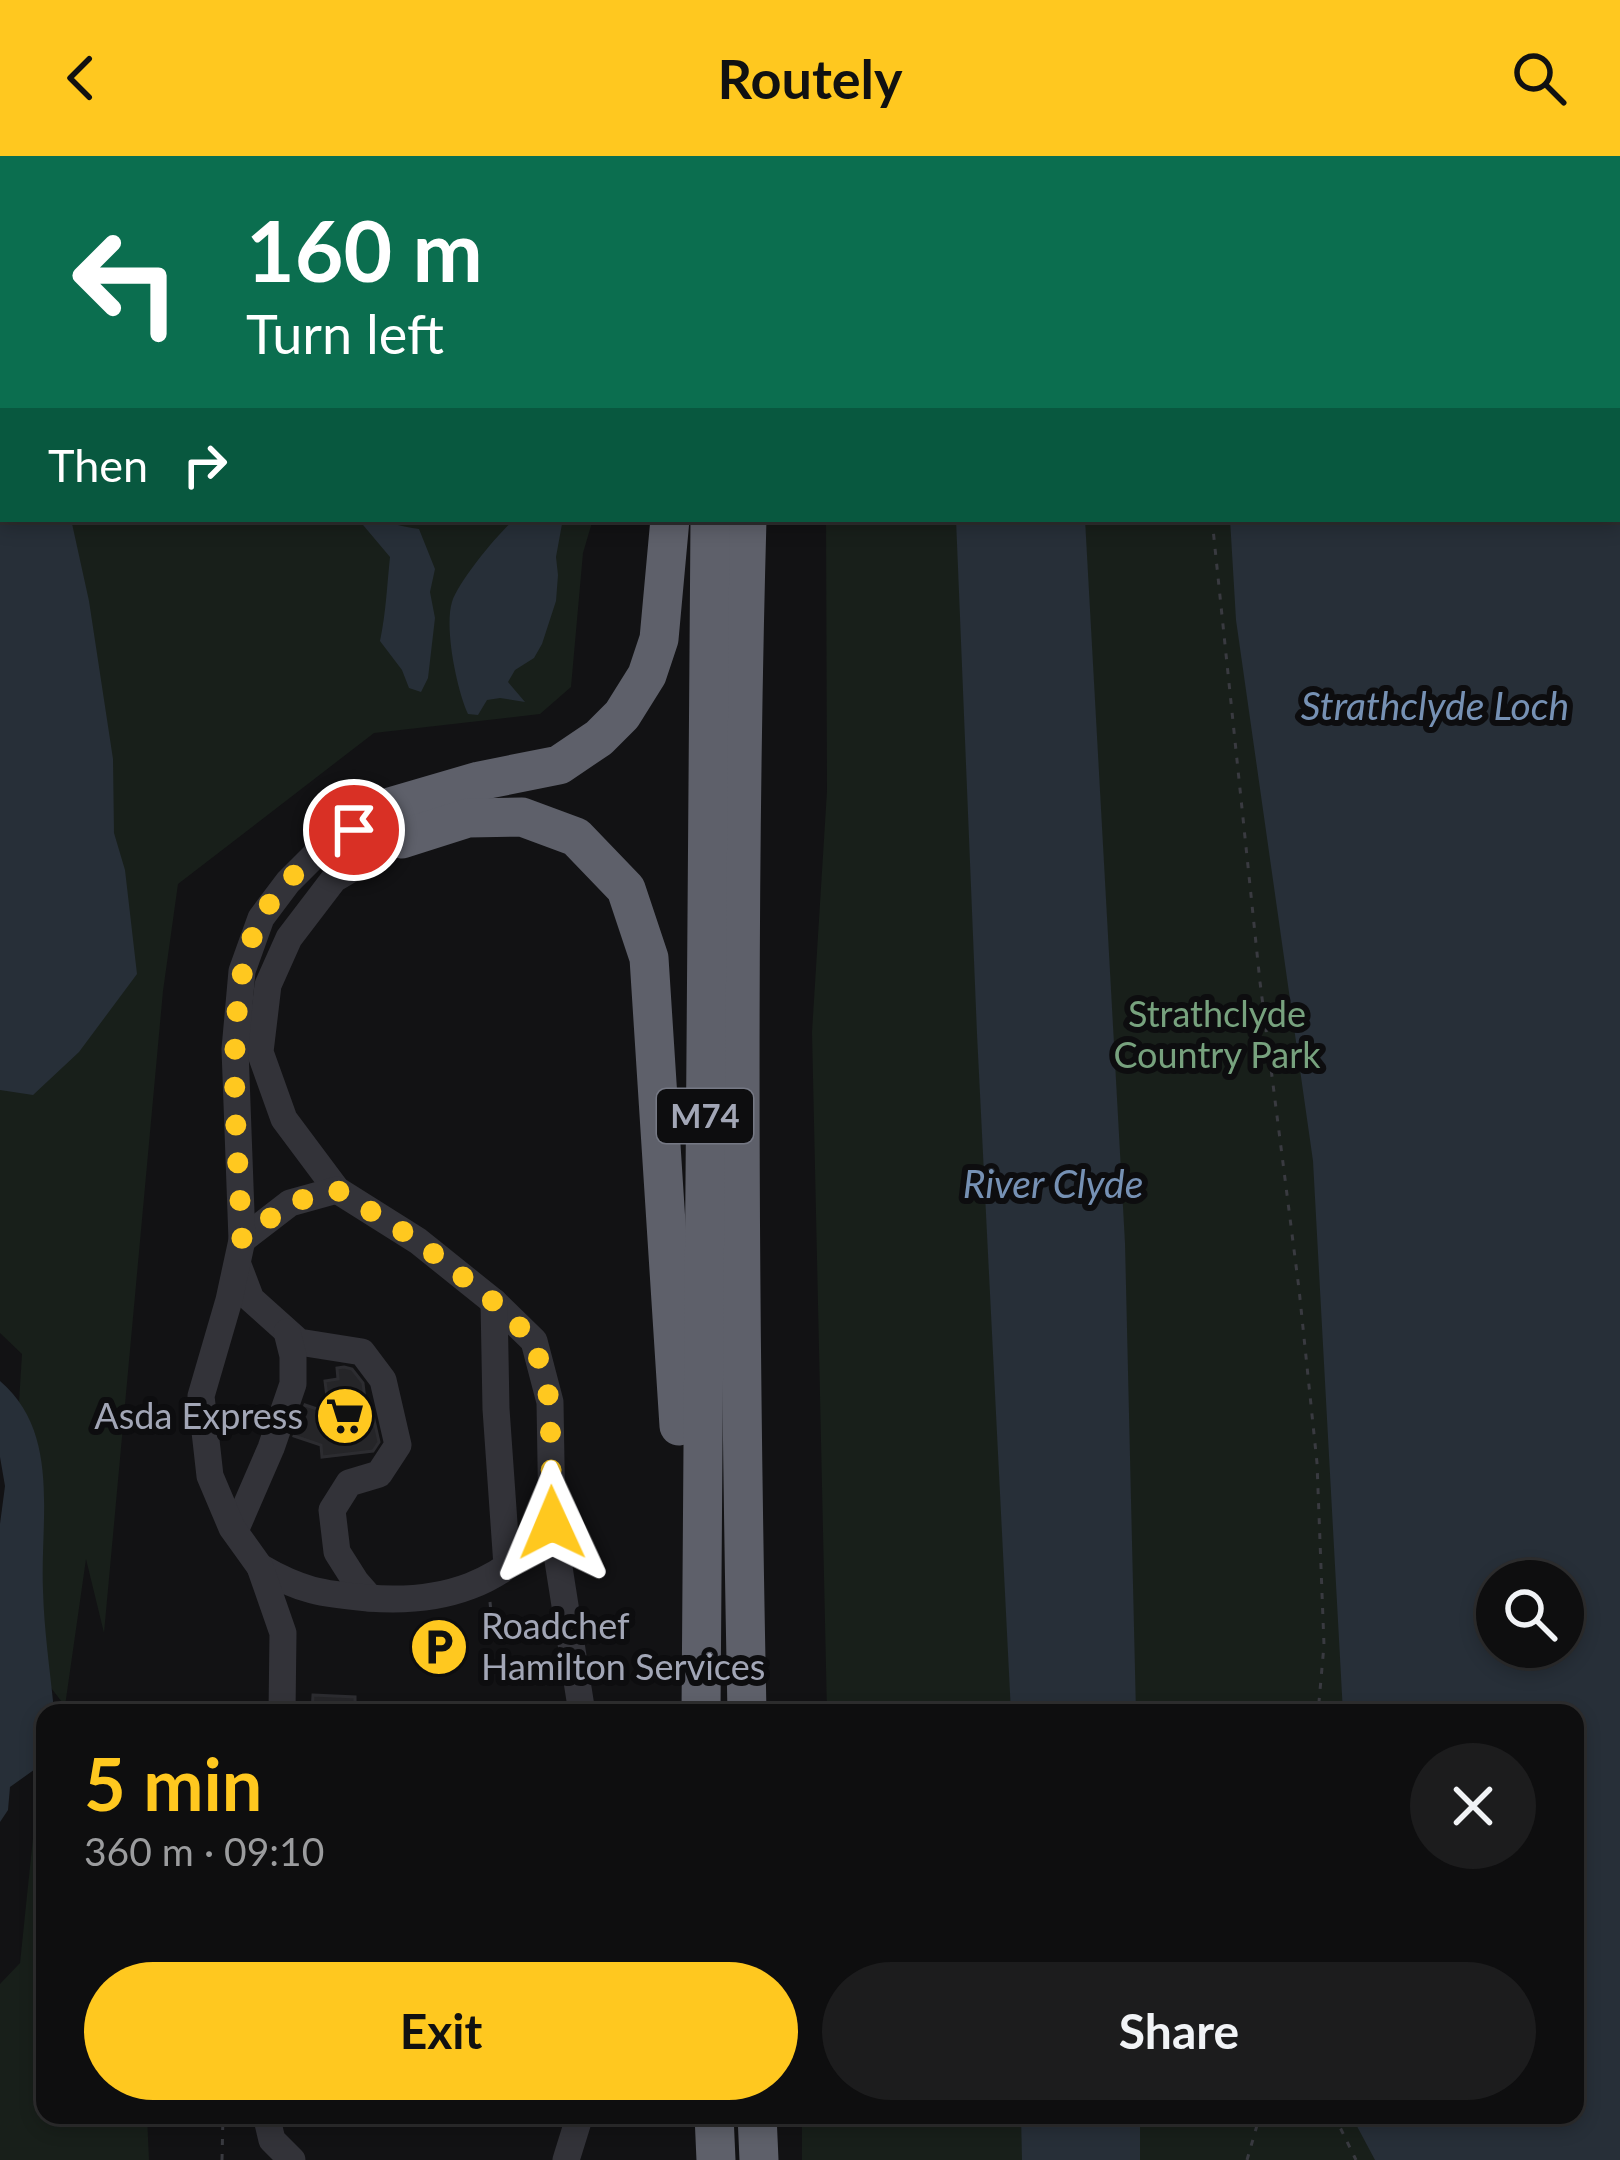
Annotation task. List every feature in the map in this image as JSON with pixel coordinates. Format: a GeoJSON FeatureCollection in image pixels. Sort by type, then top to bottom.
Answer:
{"type":"FeatureCollection","features":[{"type":"Feature","properties":{"kind":"highway"},"geometry":{"type":"LineString","coordinates":[[396,823],[478,781],[559,766],[622,716],[647,675],[659,639],[670,522]]}},
{"type":"Feature","properties":{"kind":"highway","name":"M74"},"geometry":{"type":"LineString","coordinates":[[699,1704],[710,522]]}},
{"type":"Feature","properties":{"kind":"highway","name":"M74"},"geometry":{"type":"LineString","coordinates":[[747,522],[739,1334],[747,1704]]}},
{"type":"Feature","properties":{"kind":"highway"},"geometry":{"type":"LineString","coordinates":[[396,823],[522,818],[576,837],[626,889],[649,958],[698,1704]]}},
{"type":"Feature","properties":{"kind":"highway"},"geometry":{"type":"LineString","coordinates":[[715,2124],[716,2160]]}},
{"type":"Feature","properties":{"kind":"highway"},"geometry":{"type":"LineString","coordinates":[[757,2124],[759,2160]]}},
{"type":"Feature","properties":{"kind":"lane"},"geometry":{"type":"LineString","coordinates":[[396,823],[334,879],[290,938],[268,985],[260,1052],[284,1119],[337,1190],[418,1241],[534,1341],[550,1402],[552,1523],[581,1704]]}},
{"type":"Feature","properties":{"kind":"lane"},"geometry":{"type":"LineString","coordinates":[[282,1704],[283,1634],[260,1567],[235,1531],[210,1476],[201,1396],[239,1251],[235,1049],[242,971],[261,918],[318,852],[396,823]]}},
{"type":"Feature","properties":{"kind":"lane"},"geometry":{"type":"LineString","coordinates":[[239,1251],[290,1203],[337,1190]]}},
{"type":"Feature","properties":{"kind":"lane"},"geometry":{"type":"LineString","coordinates":[[239,1251],[251,1299],[287,1332],[299,1342],[362,1352],[382,1379],[398,1445],[379,1474],[349,1483],[332,1510],[337,1552],[370,1598]]}},
{"type":"Feature","properties":{"kind":"lane"},"geometry":{"type":"LineString","coordinates":[[494,1302],[497,1571]]}},
{"type":"Feature","properties":{"kind":"lane"},"geometry":{"type":"LineString","coordinates":[[235,1531],[293,1384],[287,1332]]}},
{"type":"Feature","properties":{"kind":"lane"},"geometry":{"type":"LineString","coordinates":[[260,1567],[319,1594],[426,1599],[451,1594],[497,1571],[541,1538],[552,1523]]}},
{"type":"Feature","properties":{"kind":"lane"},"geometry":{"type":"LineString","coordinates":[[268,2124],[272,2140],[292,2160]]}},
{"type":"Feature","properties":{"kind":"lane"},"geometry":{"type":"LineString","coordinates":[[566,2160],[577,2124]]}},
{"type":"Feature","properties":{"kind":"path"},"geometry":{"type":"LineString","coordinates":[[1212,522],[1317,1463],[1324,1645],[1319,1704]]}},
{"type":"Feature","properties":{"kind":"path"},"geometry":{"type":"LineString","coordinates":[[494,1645],[497,1571]]}},
{"type":"Feature","properties":{"kind":"path"},"geometry":{"type":"LineString","coordinates":[[222,2160],[223,2124]]}},
{"type":"Feature","properties":{"kind":"path"},"geometry":{"type":"LineString","coordinates":[[1247,2160],[1257,2124]]}},
{"type":"Feature","properties":{"kind":"path"},"geometry":{"type":"LineString","coordinates":[[1338,2124],[1352,2158]]}},
{"type":"Feature","properties":{"kind":"green space"},"geometry":{"type":"Polygon","coordinates":[[[0,522],[592,522],[583,553],[571,687],[540,714],[374,733],[178,884],[163,991],[104,1633],[86,1559],[65,1704],[5,1628],[22,1354],[0,1333],[0,522]]]}},
{"type":"Feature","properties":{"kind":"green space","name":"Strathclyde Country Park"},"geometry":{"type":"Polygon","coordinates":[[[826,522],[1620,522],[1620,2160],[802,2160],[802,2124],[1584,2124],[1584,1704],[827,1704],[812,1032],[827,791],[826,522]]]}},
{"type":"Feature","properties":{"kind":"green space"},"geometry":{"type":"Polygon","coordinates":[[[36,1809],[36,2124],[147,2124],[149,2160],[0,2160],[0,1984],[20,1963],[36,1809]]]}},
{"type":"Feature","properties":{"kind":"water"},"geometry":{"type":"Polygon","coordinates":[[[0,522],[72,522],[113,759],[114,833],[125,870],[137,974],[79,1052],[33,1095],[0,1090],[0,522]]]}},
{"type":"Feature","properties":{"kind":"water"},"geometry":{"type":"Polygon","coordinates":[[[361,522],[419,529],[435,569],[430,592],[435,618],[428,678],[421,692],[409,688],[380,641],[390,557],[361,522]]]}},
{"type":"Feature","properties":{"kind":"water"},"geometry":{"type":"Polygon","coordinates":[[[512,522],[561,522],[556,601],[534,658],[515,670],[508,682],[525,702],[487,700],[478,715],[468,714],[453,659],[450,613],[462,582],[512,522]]]}},
{"type":"Feature","properties":{"kind":"water","name":"River Clyde"},"geometry":{"type":"Polygon","coordinates":[[[956,522],[1085,522],[1125,1243],[1136,1704],[1011,1704],[956,522]]]}},
{"type":"Feature","properties":{"kind":"water","name":"Strathclyde Loch"},"geometry":{"type":"Polygon","coordinates":[[[1230,522],[1620,522],[1620,2160],[1375,2160],[1356,2124],[1584,2124],[1584,1704],[1343,1704],[1313,1161],[1236,620],[1230,522]]]}},
{"type":"Feature","properties":{"kind":"water"},"geometry":{"type":"Polygon","coordinates":[[[0,1381],[19,1402],[40,1451],[44,1605],[53,1704],[36,1704],[36,1768],[10,1787],[8,1810],[0,1822],[0,1524],[5,1486],[0,1457],[0,1381]]]}},
{"type":"Feature","properties":{"kind":"water"},"geometry":{"type":"Polygon","coordinates":[[[1021,2124],[1140,2124],[1140,2160],[1022,2160],[1021,2124]]]}},
{"type":"Feature","properties":{"kind":"building"},"geometry":{"type":"Polygon","coordinates":[[[337,1368],[352,1369],[363,1383],[366,1408],[371,1407],[379,1442],[373,1451],[322,1457],[321,1445],[294,1436],[305,1405],[329,1413],[325,1381],[338,1379],[337,1368]]]}},
{"type":"Feature","properties":{"kind":"building"},"geometry":{"type":"Polygon","coordinates":[[[313,1695],[355,1697],[355,1704],[312,1704],[313,1695]]]}},
{"type":"Feature","properties":{"kind":"place","name":"Asda Express"},"geometry":{"type":"Point","coordinates":[345,1416]}},
{"type":"Feature","properties":{"kind":"place","name":"Roadchef Hamilton Services"},"geometry":{"type":"Point","coordinates":[439,1647]}},
{"type":"Feature","properties":{"kind":"route"},"geometry":{"type":"LineString","coordinates":[[354,830],[318,852],[288,882],[261,918],[242,971],[235,1049],[242,1240],[290,1203],[337,1190],[418,1241],[494,1302],[534,1341],[550,1402],[552,1523]]}}]}
